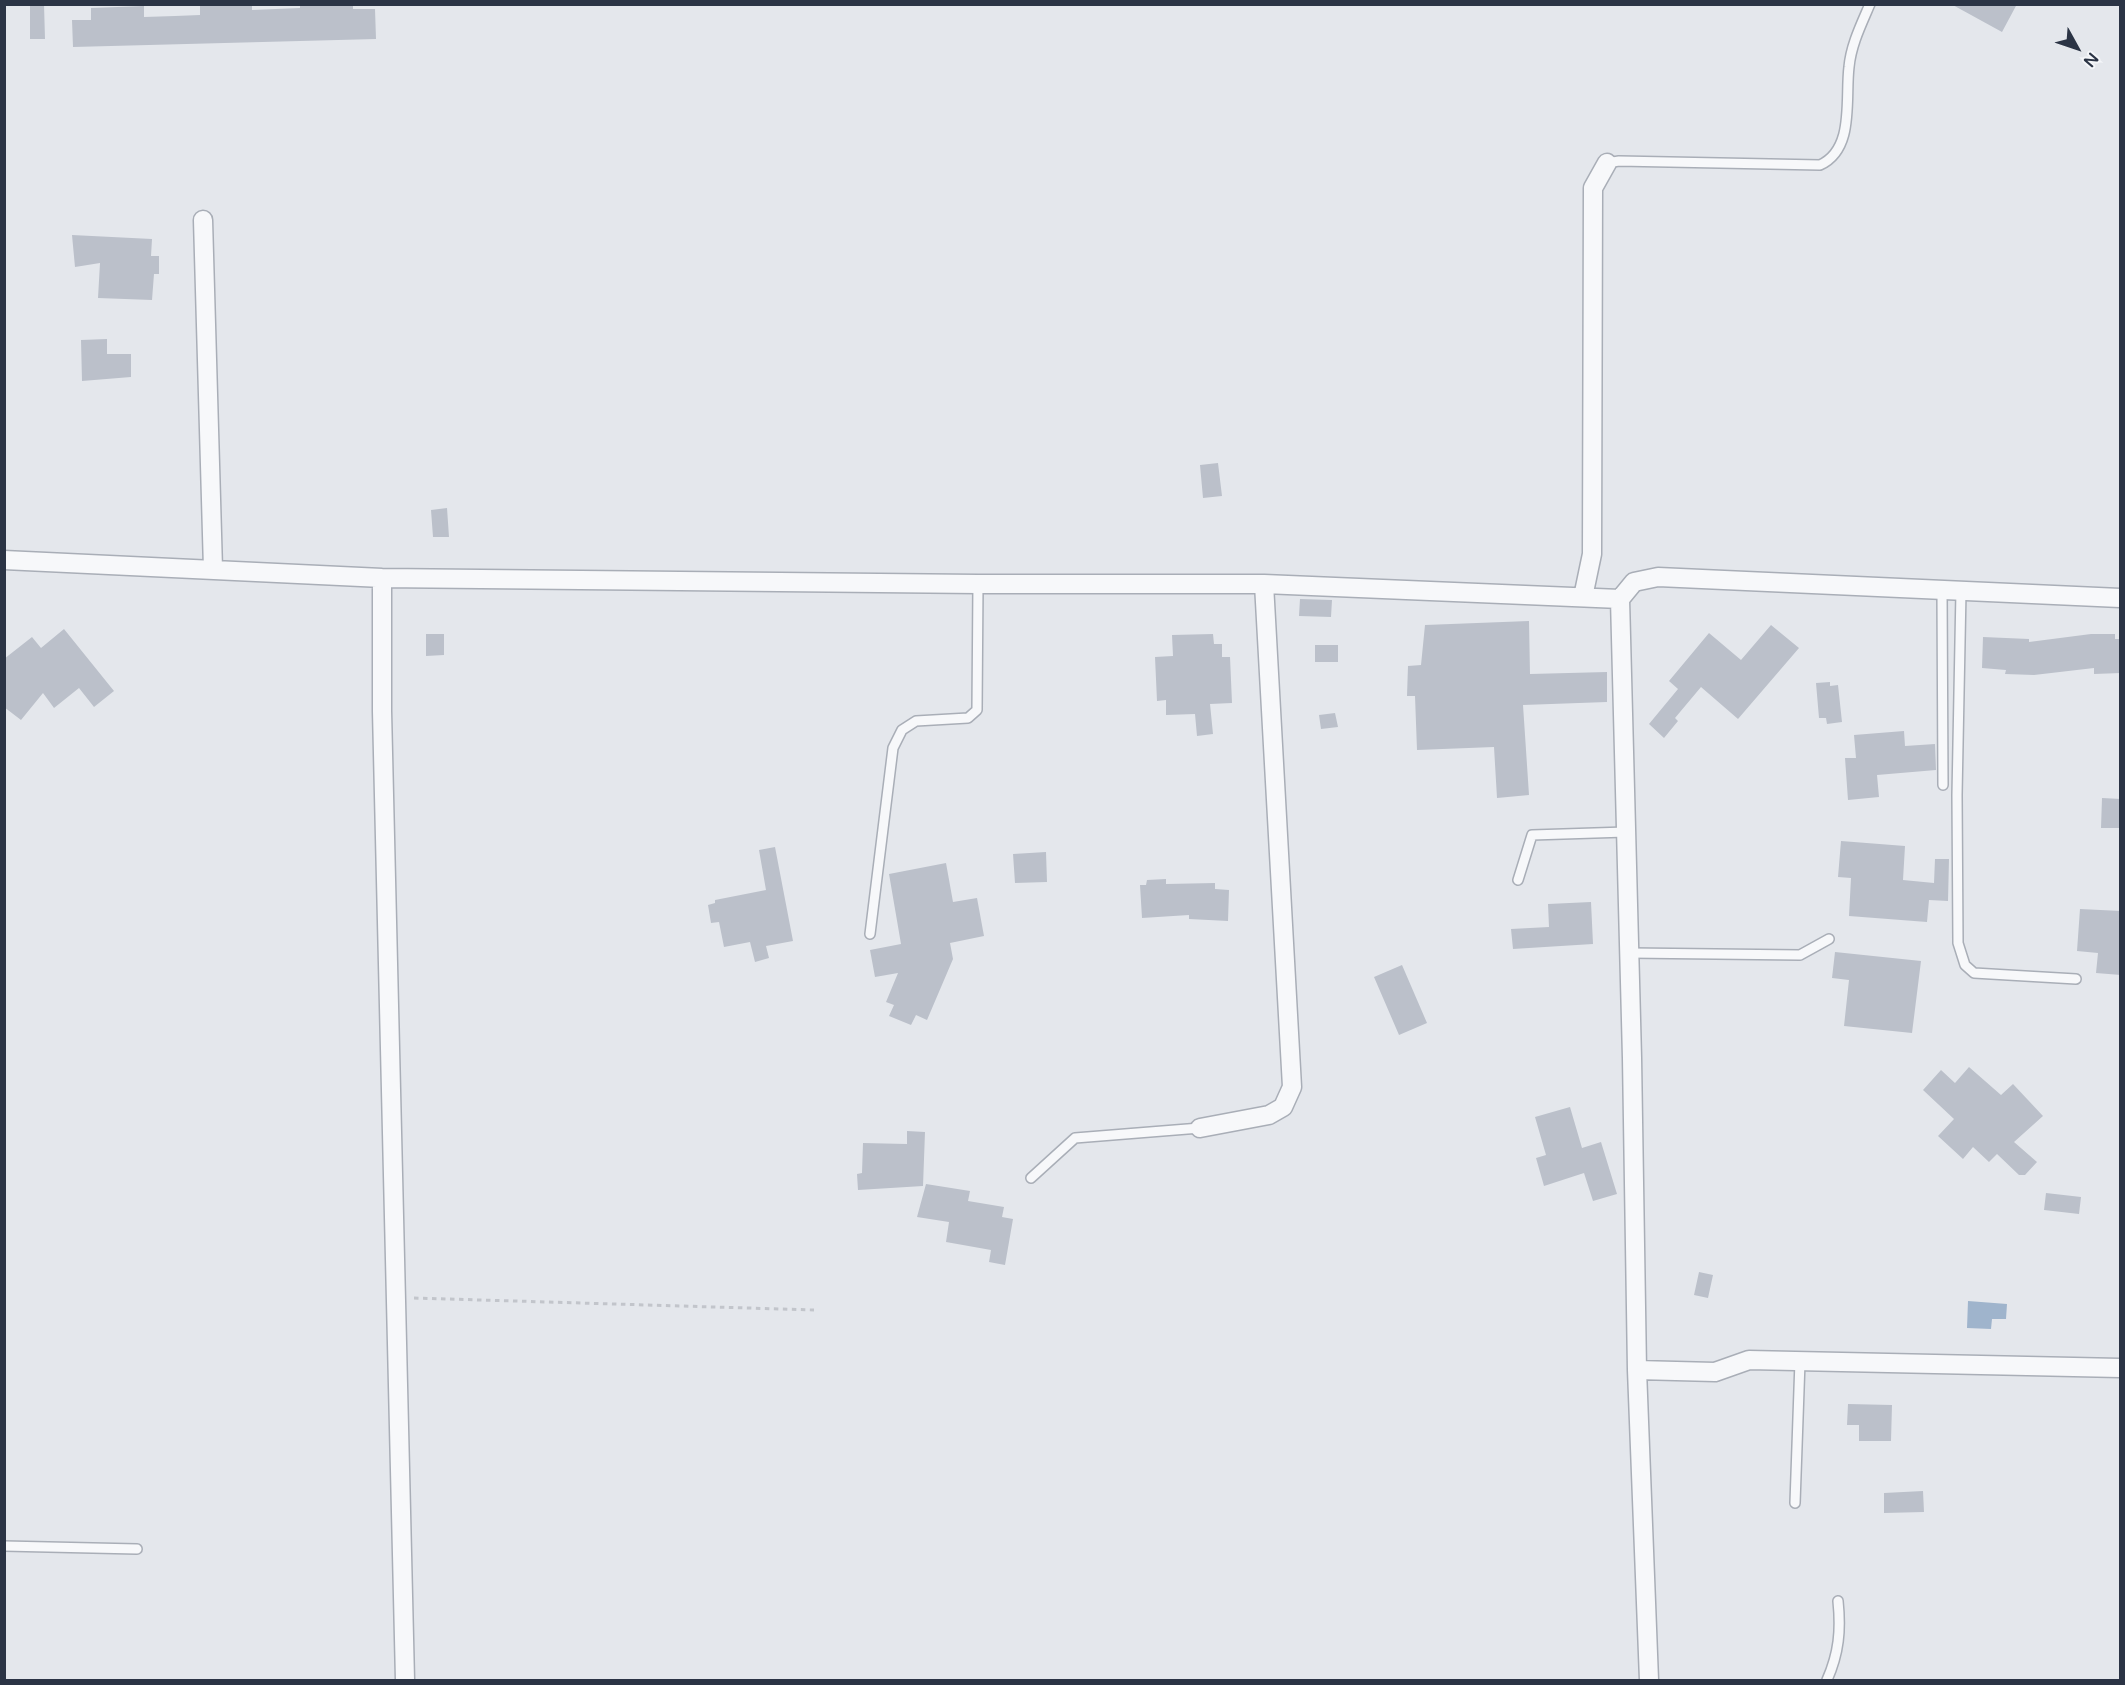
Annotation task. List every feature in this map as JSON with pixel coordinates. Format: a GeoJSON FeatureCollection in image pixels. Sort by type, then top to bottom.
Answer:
{"type":"FeatureCollection","features":[{"type":"Feature","properties":{"kind":"street"},"geometry":{"type":"LineString","coordinates":[[1583,597],[1592,554],[1593,188],[1607,163]]}},
{"type":"Feature","properties":{"kind":"street"},"geometry":{"type":"LineString","coordinates":[[203,220],[213,569]]}},
{"type":"Feature","properties":{"kind":"street"},"geometry":{"type":"LineString","coordinates":[[4,560],[382,578],[978,584],[1264,584],[1620,599]]}},
{"type":"Feature","properties":{"kind":"street"},"geometry":{"type":"LineString","coordinates":[[1649,1680],[1637,1370],[1630,953],[1620,599],[1634,582],[1658,577],[2121,598]]}},
{"type":"Feature","properties":{"kind":"street"},"geometry":{"type":"LineString","coordinates":[[382,578],[382,711],[405,1680]]}},
{"type":"Feature","properties":{"kind":"street"},"geometry":{"type":"LineString","coordinates":[[1200,1128],[1269,1115],[1283,1107],[1292,1087],[1264,584]]}},
{"type":"Feature","properties":{"kind":"street"},"geometry":{"type":"LineString","coordinates":[[1637,1370],[1714,1372],[1749,1360],[2121,1368]]}},
{"type":"Feature","properties":{"kind":"lane"},"geometry":{"type":"LineString","coordinates":[[1607,163],[1820,165],[1832,160],[1840,147],[1847,115],[1849,66],[1856,36],[1870,4]]}},
{"type":"Feature","properties":{"kind":"lane"},"geometry":{"type":"LineString","coordinates":[[870,934],[893,748],[897,739],[902,730],[916,722],[968,718],[977,710],[978,584]]}},
{"type":"Feature","properties":{"kind":"lane"},"geometry":{"type":"LineString","coordinates":[[1942,591],[1943,785]]}},
{"type":"Feature","properties":{"kind":"lane"},"geometry":{"type":"LineString","coordinates":[[1961,591],[1957,795],[1958,943],[1965,965],[1974,973],[2076,979]]}},
{"type":"Feature","properties":{"kind":"lane"},"geometry":{"type":"LineString","coordinates":[[1518,880],[1532,836],[1626,832]]}},
{"type":"Feature","properties":{"kind":"lane"},"geometry":{"type":"LineString","coordinates":[[1630,953],[1800,955],[1829,939]]}},
{"type":"Feature","properties":{"kind":"lane"},"geometry":{"type":"LineString","coordinates":[[1031,1178],[1075,1138],[1200,1128]]}},
{"type":"Feature","properties":{"kind":"lane"},"geometry":{"type":"LineString","coordinates":[[1795,1503],[1800,1361]]}},
{"type":"Feature","properties":{"kind":"lane"},"geometry":{"type":"LineString","coordinates":[[4,1546],[137,1550]]}},
{"type":"Feature","properties":{"kind":"lane"},"geometry":{"type":"LineString","coordinates":[[1827,1680],[1835,1663],[1841,1635],[1838,1601]]}},
{"type":"Feature","properties":{"kind":"path"},"geometry":{"type":"LineString","coordinates":[[396,1298],[814,1310]]}},
{"type":"Feature","properties":{"kind":"water"},"geometry":{"type":"Polygon","coordinates":[[[1968,1301],[2007,1304],[2006,1319],[1992,1319],[1991,1329],[1967,1328],[1968,1301]]]}},
{"type":"Feature","properties":{"kind":"building"},"geometry":{"type":"Polygon","coordinates":[[[30,4],[44,4],[45,39],[30,39],[30,4]]]}},
{"type":"Feature","properties":{"kind":"building"},"geometry":{"type":"Polygon","coordinates":[[[200,4],[252,4],[252,10],[300,8],[300,4],[353,4],[353,9],[375,9],[376,39],[73,47],[72,20],[91,20],[91,8],[144,6],[144,17],[175,16],[200,15],[200,4]]]}},
{"type":"Feature","properties":{"kind":"building"},"geometry":{"type":"Polygon","coordinates":[[[1951,4],[2017,4],[2002,32],[1951,4]]]}},
{"type":"Feature","properties":{"kind":"building"},"geometry":{"type":"Polygon","coordinates":[[[72,235],[152,239],[151,256],[159,256],[159,274],[154,274],[152,300],[98,298],[100,263],[75,267],[72,235]]]}},
{"type":"Feature","properties":{"kind":"building"},"geometry":{"type":"Polygon","coordinates":[[[107,339],[107,354],[131,354],[131,377],[82,381],[81,340],[107,339]]]}},
{"type":"Feature","properties":{"kind":"building"},"geometry":{"type":"Polygon","coordinates":[[[1218,463],[1222,496],[1203,498],[1200,465],[1218,463]]]}},
{"type":"Feature","properties":{"kind":"building"},"geometry":{"type":"Polygon","coordinates":[[[447,508],[449,537],[433,537],[431,510],[447,508]]]}},
{"type":"Feature","properties":{"kind":"building"},"geometry":{"type":"Polygon","coordinates":[[[1300,599],[1332,600],[1331,617],[1299,616],[1300,599]]]}},
{"type":"Feature","properties":{"kind":"building"},"geometry":{"type":"Polygon","coordinates":[[[1529,621],[1530,674],[1607,672],[1607,702],[1523,705],[1529,795],[1497,798],[1494,747],[1417,750],[1415,696],[1407,696],[1408,666],[1421,665],[1425,625],[1529,621]]]}},
{"type":"Feature","properties":{"kind":"building"},"geometry":{"type":"Polygon","coordinates":[[[1771,625],[1799,648],[1738,719],[1701,687],[1675,718],[1678,721],[1664,738],[1649,724],[1678,689],[1669,681],[1709,633],[1741,660],[1771,625]]]}},
{"type":"Feature","properties":{"kind":"building"},"geometry":{"type":"Polygon","coordinates":[[[64,629],[114,691],[94,707],[79,688],[54,708],[43,693],[21,720],[4,707],[4,659],[32,637],[41,648],[64,629]]]}},
{"type":"Feature","properties":{"kind":"building"},"geometry":{"type":"Polygon","coordinates":[[[426,634],[444,634],[444,655],[426,656],[426,634]]]}},
{"type":"Feature","properties":{"kind":"building"},"geometry":{"type":"Polygon","coordinates":[[[1213,634],[1214,644],[1222,644],[1222,657],[1230,657],[1232,703],[1210,704],[1213,734],[1197,736],[1195,714],[1166,715],[1166,700],[1157,701],[1155,657],[1173,656],[1172,635],[1213,634]]]}},
{"type":"Feature","properties":{"kind":"building"},"geometry":{"type":"Polygon","coordinates":[[[2091,634],[2115,634],[2115,639],[2121,639],[2121,673],[2094,674],[2094,668],[2034,675],[2005,674],[2006,670],[1982,668],[1983,637],[2029,639],[2029,642],[2091,634]]]}},
{"type":"Feature","properties":{"kind":"building"},"geometry":{"type":"Polygon","coordinates":[[[1315,645],[1338,645],[1338,662],[1315,662],[1315,645]]]}},
{"type":"Feature","properties":{"kind":"building"},"geometry":{"type":"Polygon","coordinates":[[[1830,682],[1830,686],[1838,685],[1842,722],[1827,724],[1826,718],[1819,718],[1816,683],[1830,682]]]}},
{"type":"Feature","properties":{"kind":"building"},"geometry":{"type":"Polygon","coordinates":[[[1335,713],[1338,727],[1321,729],[1319,715],[1335,713]]]}},
{"type":"Feature","properties":{"kind":"building"},"geometry":{"type":"Polygon","coordinates":[[[1904,731],[1905,746],[1935,744],[1936,770],[1877,775],[1879,797],[1848,800],[1845,758],[1856,758],[1854,735],[1904,731]]]}},
{"type":"Feature","properties":{"kind":"building"},"geometry":{"type":"Polygon","coordinates":[[[2102,798],[2121,799],[2121,828],[2101,828],[2102,798]]]}},
{"type":"Feature","properties":{"kind":"building"},"geometry":{"type":"Polygon","coordinates":[[[1841,841],[1905,846],[1903,880],[1934,883],[1935,859],[1949,859],[1948,901],[1929,900],[1927,922],[1849,916],[1851,878],[1838,877],[1841,841]]]}},
{"type":"Feature","properties":{"kind":"building"},"geometry":{"type":"Polygon","coordinates":[[[775,847],[793,941],[766,946],[769,958],[755,962],[750,942],[724,947],[719,922],[711,923],[708,905],[715,903],[715,900],[766,890],[759,850],[775,847]]]}},
{"type":"Feature","properties":{"kind":"building"},"geometry":{"type":"Polygon","coordinates":[[[1046,852],[1047,882],[1015,883],[1013,854],[1046,852]]]}},
{"type":"Feature","properties":{"kind":"building"},"geometry":{"type":"Polygon","coordinates":[[[946,863],[953,902],[977,898],[984,936],[950,943],[953,959],[927,1020],[916,1015],[911,1025],[889,1016],[894,1005],[886,1002],[898,973],[875,977],[870,950],[901,944],[889,874],[946,863]]]}},
{"type":"Feature","properties":{"kind":"building"},"geometry":{"type":"Polygon","coordinates":[[[1166,879],[1166,884],[1215,883],[1215,889],[1229,890],[1228,921],[1189,919],[1189,915],[1142,918],[1140,885],[1146,885],[1147,880],[1166,879]]]}},
{"type":"Feature","properties":{"kind":"building"},"geometry":{"type":"Polygon","coordinates":[[[1591,902],[1593,944],[1513,949],[1511,929],[1549,927],[1548,904],[1591,902]]]}},
{"type":"Feature","properties":{"kind":"building"},"geometry":{"type":"Polygon","coordinates":[[[2080,909],[2121,911],[2121,975],[2096,973],[2098,953],[2077,951],[2080,909]]]}},
{"type":"Feature","properties":{"kind":"building"},"geometry":{"type":"Polygon","coordinates":[[[1835,952],[1921,961],[1912,1033],[1844,1026],[1849,980],[1832,978],[1835,952]]]}},
{"type":"Feature","properties":{"kind":"building"},"geometry":{"type":"Polygon","coordinates":[[[1402,965],[1427,1023],[1399,1035],[1374,977],[1402,965]]]}},
{"type":"Feature","properties":{"kind":"building"},"geometry":{"type":"Polygon","coordinates":[[[1969,1067],[2001,1095],[2013,1084],[2043,1116],[2014,1142],[2037,1162],[2025,1175],[2019,1175],[1997,1154],[1989,1162],[1973,1147],[1963,1159],[1938,1136],[1954,1119],[1923,1090],[1941,1070],[1955,1083],[1969,1067]]]}},
{"type":"Feature","properties":{"kind":"building"},"geometry":{"type":"Polygon","coordinates":[[[1570,1107],[1582,1148],[1601,1142],[1617,1194],[1593,1201],[1584,1173],[1544,1186],[1536,1158],[1546,1155],[1535,1117],[1570,1107]]]}},
{"type":"Feature","properties":{"kind":"building"},"geometry":{"type":"Polygon","coordinates":[[[907,1131],[925,1132],[923,1186],[858,1190],[857,1174],[862,1173],[863,1143],[907,1144],[907,1131]]]}},
{"type":"Feature","properties":{"kind":"building"},"geometry":{"type":"Polygon","coordinates":[[[926,1184],[970,1191],[968,1201],[1004,1207],[1002,1217],[1013,1219],[1005,1265],[989,1262],[991,1250],[946,1242],[949,1222],[917,1217],[926,1184]]]}},
{"type":"Feature","properties":{"kind":"building"},"geometry":{"type":"Polygon","coordinates":[[[2046,1193],[2081,1197],[2079,1214],[2044,1210],[2046,1193]]]}},
{"type":"Feature","properties":{"kind":"building"},"geometry":{"type":"Polygon","coordinates":[[[1699,1272],[1713,1275],[1708,1298],[1694,1295],[1699,1272]]]}},
{"type":"Feature","properties":{"kind":"building"},"geometry":{"type":"Polygon","coordinates":[[[1848,1404],[1892,1405],[1891,1441],[1859,1441],[1859,1425],[1847,1425],[1848,1404]]]}},
{"type":"Feature","properties":{"kind":"building"},"geometry":{"type":"Polygon","coordinates":[[[1923,1491],[1924,1512],[1884,1513],[1884,1493],[1923,1491]]]}}]}
